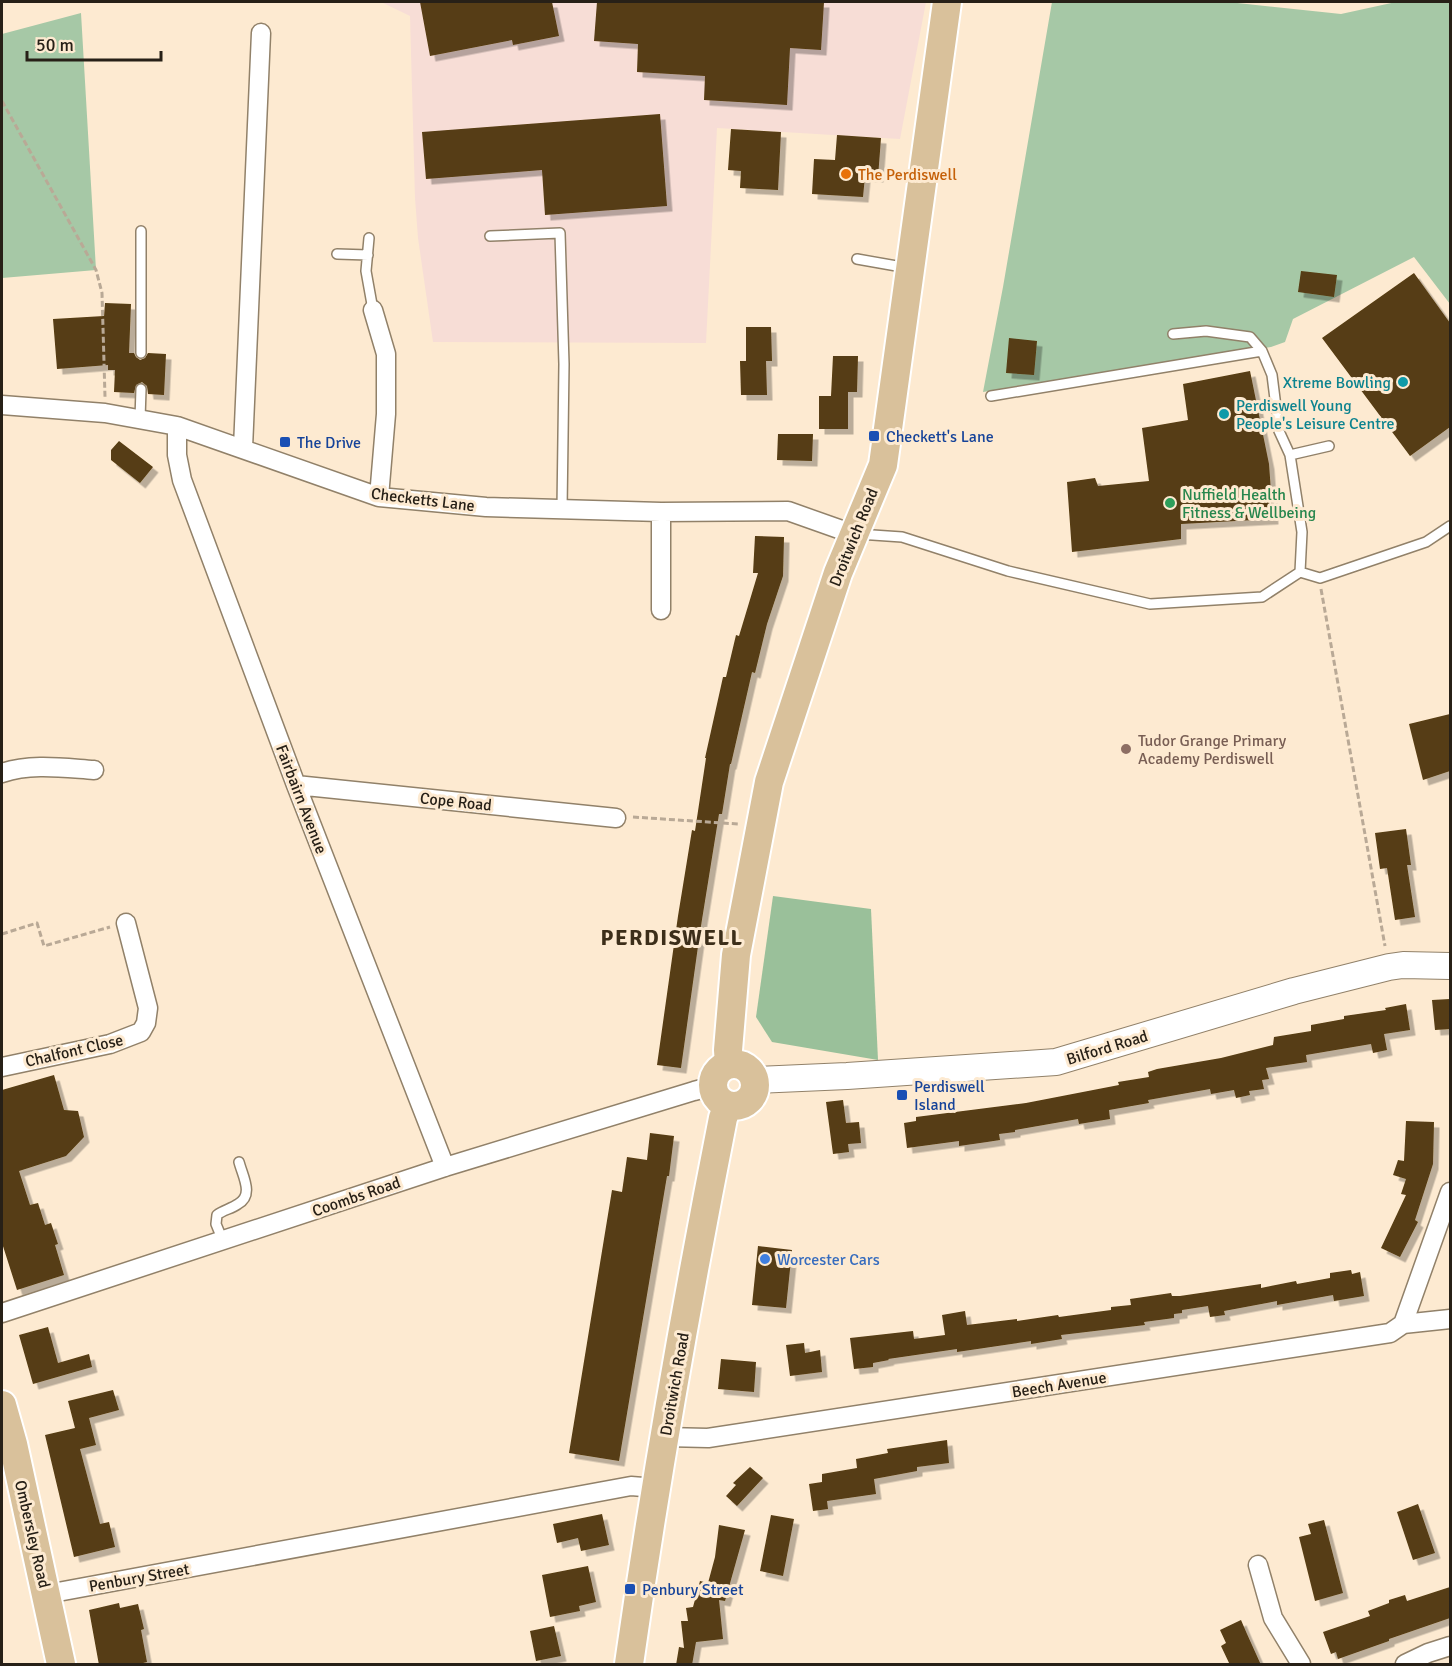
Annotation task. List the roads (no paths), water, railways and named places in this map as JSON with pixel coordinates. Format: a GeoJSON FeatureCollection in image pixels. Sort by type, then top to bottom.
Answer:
{"type":"FeatureCollection","features":[{"type":"Feature","properties":{"kind":"main road","name":"Droitwich Road"},"geometry":{"type":"LineString","coordinates":[[629,1665],[656,1488],[696,1255],[723,1118],[723,1086],[736,955],[760,826],[769,782],[837,573],[882,465],[947,2]]}},
{"type":"Feature","properties":{"kind":"main road","name":"Bilford Road"},"geometry":{"type":"LineString","coordinates":[[754,1080],[1056,1062],[1294,991],[1389,967],[1450,966]]}},
{"type":"Feature","properties":{"kind":"main road"},"geometry":{"type":"LineString","coordinates":[[723,1086],[738,1106],[754,1093],[754,1080]]}},
{"type":"Feature","properties":{"kind":"main road","name":"Ombersley Road"},"geometry":{"type":"LineString","coordinates":[[2,1405],[13,1444],[61,1665]]}},
{"type":"Feature","properties":{"kind":"street"},"geometry":{"type":"LineString","coordinates":[[243,448],[261,33]]}},
{"type":"Feature","properties":{"kind":"street"},"geometry":{"type":"LineString","coordinates":[[373,310],[386,354],[386,414],[379,496]]}},
{"type":"Feature","properties":{"kind":"street","name":"Checketts Lane"},"geometry":{"type":"LineString","coordinates":[[2,405],[105,413],[177,426],[379,496],[486,507],[661,512],[788,510],[853,534]]}},
{"type":"Feature","properties":{"kind":"street","name":"Fairbairn Avenue"},"geometry":{"type":"LineString","coordinates":[[177,426],[177,455],[182,480],[296,785],[445,1167]]}},
{"type":"Feature","properties":{"kind":"street"},"geometry":{"type":"LineString","coordinates":[[661,512],[661,610]]}},
{"type":"Feature","properties":{"kind":"street"},"geometry":{"type":"LineString","coordinates":[[2,773],[14,769],[94,770]]}},
{"type":"Feature","properties":{"kind":"street","name":"Cope Road"},"geometry":{"type":"LineString","coordinates":[[296,785],[616,818]]}},
{"type":"Feature","properties":{"kind":"street","name":"Chalfont Close"},"geometry":{"type":"LineString","coordinates":[[2,1067],[110,1044],[141,1032],[146,1023],[148,1008],[126,923]]}},
{"type":"Feature","properties":{"kind":"street","name":"Coombs Road"},"geometry":{"type":"LineString","coordinates":[[2,1313],[445,1167],[694,1090],[723,1086]]}},
{"type":"Feature","properties":{"kind":"street"},"geometry":{"type":"LineString","coordinates":[[1403,1324],[1450,1191]]}},
{"type":"Feature","properties":{"kind":"street","name":"Beech Avenue"},"geometry":{"type":"LineString","coordinates":[[665,1437],[708,1438],[732,1435],[1390,1333],[1403,1324],[1450,1319]]}},
{"type":"Feature","properties":{"kind":"street","name":"Penbury Street"},"geometry":{"type":"LineString","coordinates":[[47,1594],[631,1486],[656,1488]]}},
{"type":"Feature","properties":{"kind":"street"},"geometry":{"type":"LineString","coordinates":[[1258,1565],[1273,1618],[1301,1665]]}},
{"type":"Feature","properties":{"kind":"street"},"geometry":{"type":"LineString","coordinates":[[1405,1665],[1428,1653],[1450,1646]]}},
{"type":"Feature","properties":{"kind":"lane"},"geometry":{"type":"LineString","coordinates":[[141,231],[141,353]]}},
{"type":"Feature","properties":{"kind":"lane"},"geometry":{"type":"LineString","coordinates":[[490,236],[560,233],[564,364],[562,509]]}},
{"type":"Feature","properties":{"kind":"lane"},"geometry":{"type":"LineString","coordinates":[[369,238],[366,271],[373,310]]}},
{"type":"Feature","properties":{"kind":"lane"},"geometry":{"type":"LineString","coordinates":[[337,254],[368,255]]}},
{"type":"Feature","properties":{"kind":"lane"},"geometry":{"type":"LineString","coordinates":[[857,260],[910,268]]}},
{"type":"Feature","properties":{"kind":"lane"},"geometry":{"type":"LineString","coordinates":[[1173,334],[1206,331],[1250,337],[1262,351],[1272,375],[1279,431],[1290,455],[1302,532],[1300,572]]}},
{"type":"Feature","properties":{"kind":"lane"},"geometry":{"type":"LineString","coordinates":[[992,396],[1262,351]]}},
{"type":"Feature","properties":{"kind":"lane"},"geometry":{"type":"LineString","coordinates":[[140,419],[141,389]]}},
{"type":"Feature","properties":{"kind":"lane"},"geometry":{"type":"LineString","coordinates":[[1290,455],[1329,446]]}},
{"type":"Feature","properties":{"kind":"lane"},"geometry":{"type":"LineString","coordinates":[[1300,572],[1320,578],[1426,542],[1450,526]]}},
{"type":"Feature","properties":{"kind":"lane"},"geometry":{"type":"LineString","coordinates":[[853,534],[902,537],[1008,571],[1150,604],[1262,597],[1300,572]]}},
{"type":"Feature","properties":{"kind":"lane"},"geometry":{"type":"LineString","coordinates":[[223,1241],[216,1224],[217,1215],[241,1202],[248,1193],[239,1162]]}},
{"type":"Feature","properties":{"kind":"place","name":"The Perdiswell"},"geometry":{"type":"Point","coordinates":[846,174]}},
{"type":"Feature","properties":{"kind":"place","name":"Xtreme Bowling"},"geometry":{"type":"Point","coordinates":[1403,382]}},
{"type":"Feature","properties":{"kind":"place","name":"Perdiswell Young People's Leisure Centre"},"geometry":{"type":"Point","coordinates":[1224,414]}},
{"type":"Feature","properties":{"kind":"place","name":"Checkett's Lane"},"geometry":{"type":"Point","coordinates":[874,436]}},
{"type":"Feature","properties":{"kind":"place","name":"The Drive"},"geometry":{"type":"Point","coordinates":[285,442]}},
{"type":"Feature","properties":{"kind":"place","name":"Nuffield Health Fitness & Wellbeing"},"geometry":{"type":"Point","coordinates":[1170,503]}},
{"type":"Feature","properties":{"kind":"place","name":"Tudor Grange Primary Academy Perdiswell"},"geometry":{"type":"Point","coordinates":[1126,749]}},
{"type":"Feature","properties":{"kind":"place","name":"Perdiswell Island"},"geometry":{"type":"Point","coordinates":[902,1095]}},
{"type":"Feature","properties":{"kind":"place","name":"Worcester Cars"},"geometry":{"type":"Point","coordinates":[765,1259]}},
{"type":"Feature","properties":{"kind":"place","name":"Penbury Street"},"geometry":{"type":"Point","coordinates":[630,1589]}},
{"type":"Feature","properties":{"kind":"district","name":"PERDISWELL"},"geometry":{"type":"Point","coordinates":[672,937]}}]}
